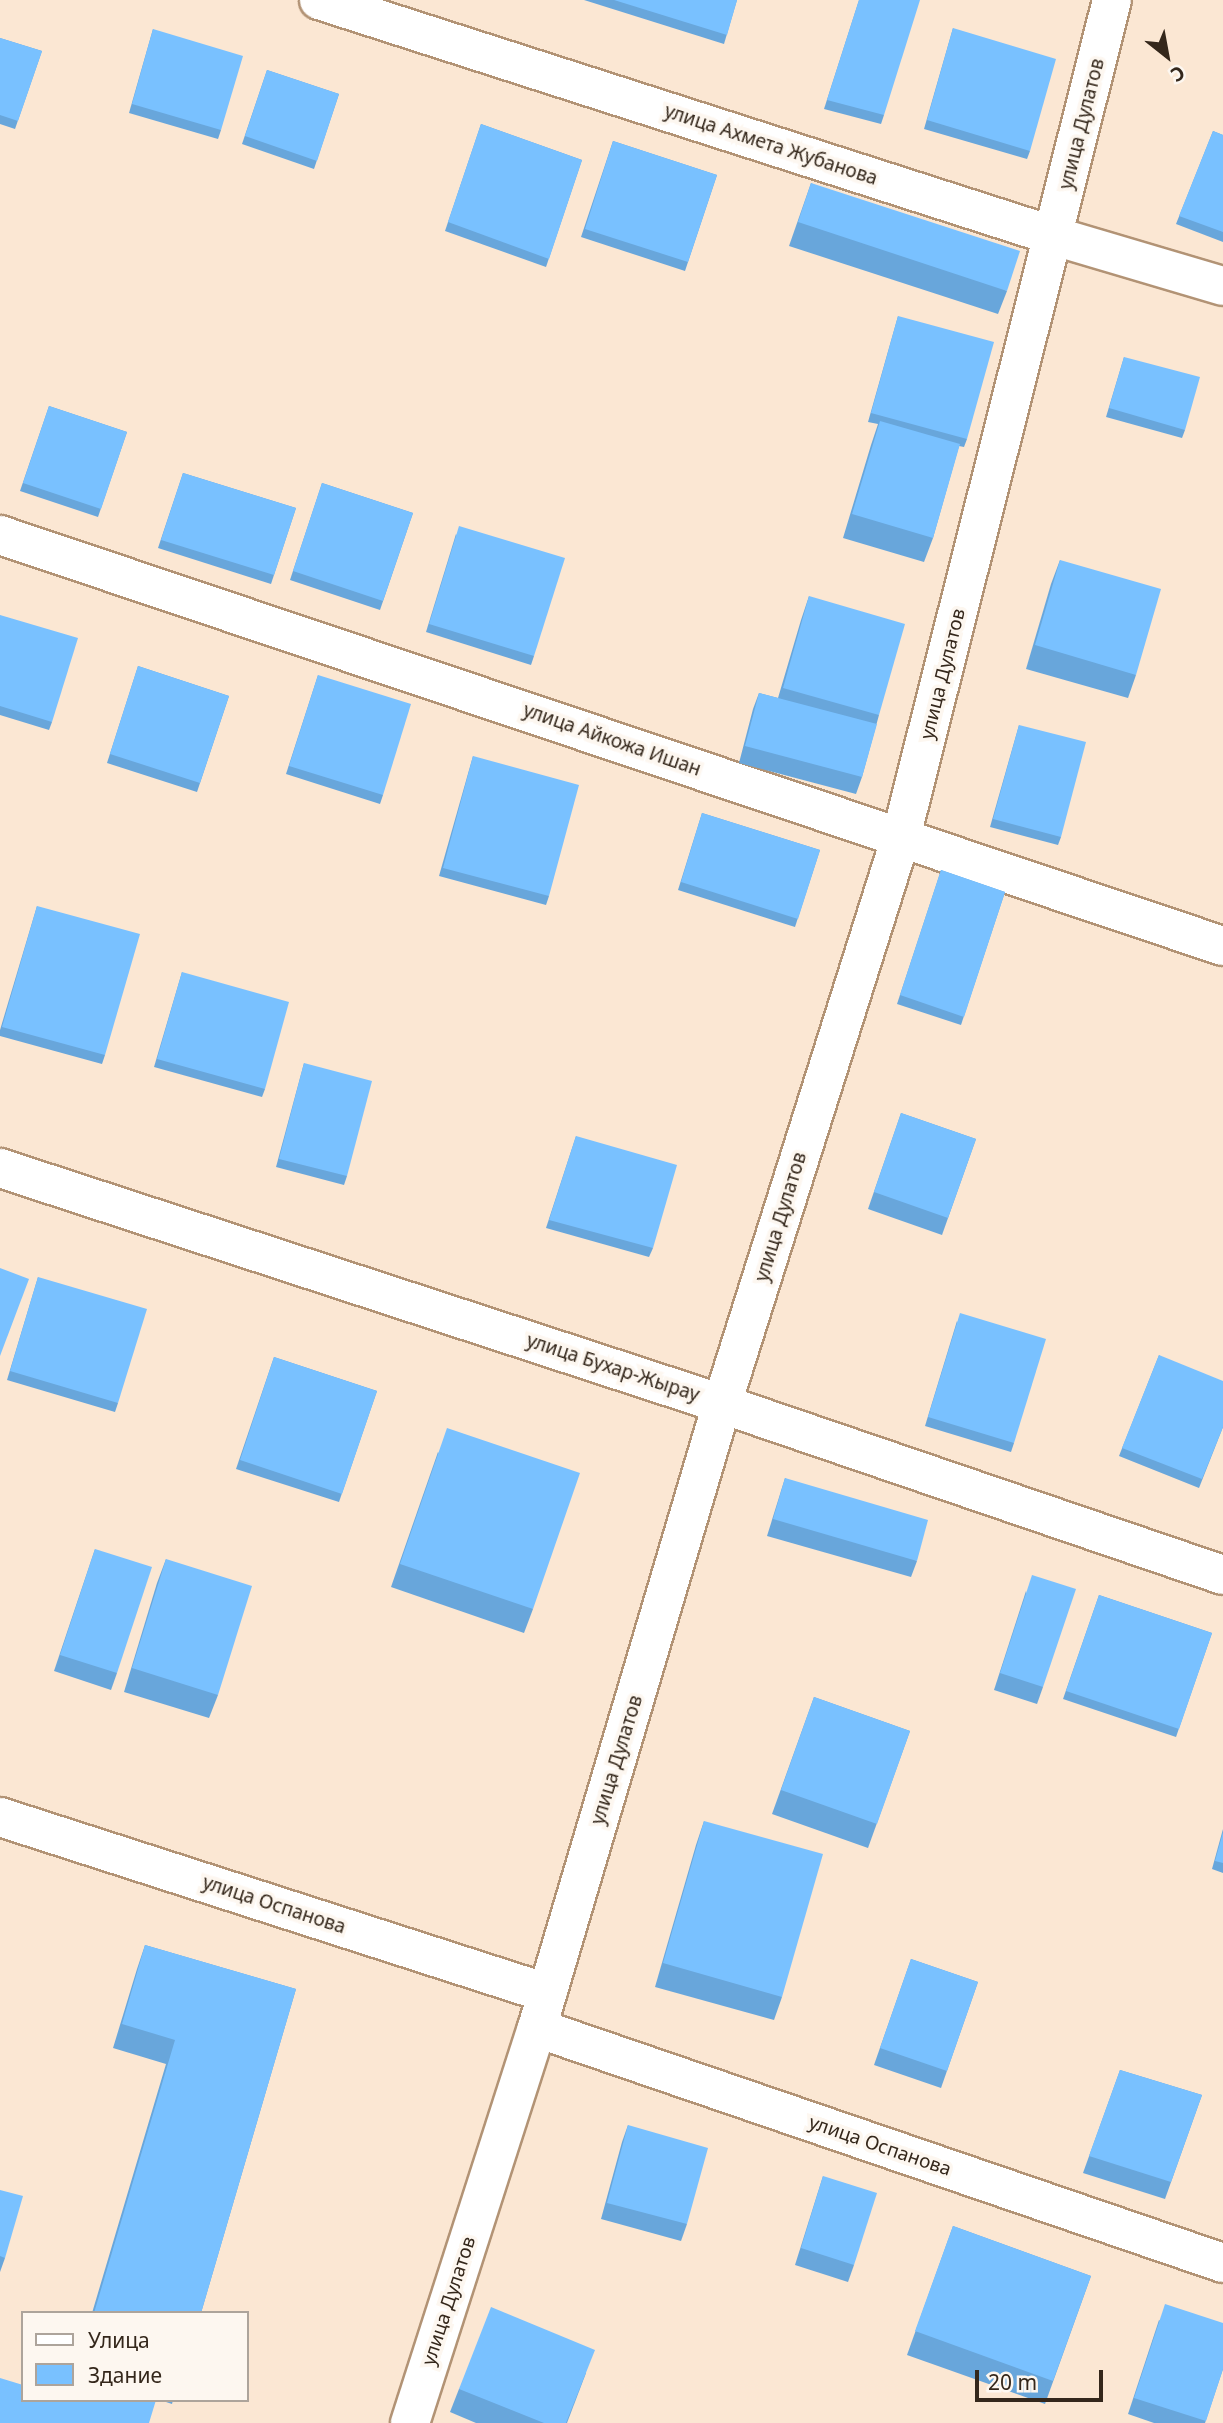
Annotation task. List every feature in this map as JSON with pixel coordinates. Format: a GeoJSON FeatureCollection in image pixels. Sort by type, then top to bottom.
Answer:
{"type":"FeatureCollection","features":[{"type":"Feature","properties":{"kind":"street","name":"улица Ахмета Жубанова"},"geometry":{"type":"LineString","coordinates":[[319,0],[1054,236],[1223,286]]}},
{"type":"Feature","properties":{"kind":"street","name":"улица Дулатов"},"geometry":{"type":"LineString","coordinates":[[410,2423],[542,2011],[722,1404],[901,837],[1112,0]]}},
{"type":"Feature","properties":{"kind":"street","name":"улица Айкожа Ишан"},"geometry":{"type":"LineString","coordinates":[[0,535],[1223,946]]}},
{"type":"Feature","properties":{"kind":"street","name":"улица Бухар-Жырау"},"geometry":{"type":"LineString","coordinates":[[0,1168],[722,1404],[1223,1575]]}},
{"type":"Feature","properties":{"kind":"street","name":"улица Оспанова"},"geometry":{"type":"LineString","coordinates":[[0,1817],[542,2011],[1223,2263]]}},
{"type":"Feature","properties":{"kind":"building"},"geometry":{"type":"Polygon","coordinates":[[[614,0],[737,0],[727,35],[614,0]]]}},
{"type":"Feature","properties":{"kind":"building"},"geometry":{"type":"Polygon","coordinates":[[[859,0],[920,0],[884,115],[827,100],[859,0]]]}},
{"type":"Feature","properties":{"kind":"building"},"geometry":{"type":"Polygon","coordinates":[[[953,28],[1056,59],[1030,151],[927,120],[953,28]]]}},
{"type":"Feature","properties":{"kind":"building"},"geometry":{"type":"Polygon","coordinates":[[[153,29],[243,56],[221,130],[132,104],[153,29]]]}},
{"type":"Feature","properties":{"kind":"building"},"geometry":{"type":"Polygon","coordinates":[[[0,38],[42,51],[18,121],[0,115],[0,38]]]}},
{"type":"Feature","properties":{"kind":"building"},"geometry":{"type":"Polygon","coordinates":[[[267,70],[339,94],[317,161],[245,136],[267,70]]]}},
{"type":"Feature","properties":{"kind":"building"},"geometry":{"type":"Polygon","coordinates":[[[481,124],[582,160],[549,259],[448,222],[481,124]]]}},
{"type":"Feature","properties":{"kind":"building"},"geometry":{"type":"Polygon","coordinates":[[[1213,131],[1223,135],[1223,232],[1179,216],[1213,131]]]}},
{"type":"Feature","properties":{"kind":"building"},"geometry":{"type":"Polygon","coordinates":[[[613,141],[717,175],[688,262],[585,229],[613,141]]]}},
{"type":"Feature","properties":{"kind":"building"},"geometry":{"type":"Polygon","coordinates":[[[811,183],[1020,251],[1007,291],[798,222],[811,183]]]}},
{"type":"Feature","properties":{"kind":"building"},"geometry":{"type":"Polygon","coordinates":[[[898,316],[994,342],[967,439],[871,413],[898,316]]]}},
{"type":"Feature","properties":{"kind":"building"},"geometry":{"type":"Polygon","coordinates":[[[1124,357],[1200,377],[1185,430],[1109,408],[1124,357]]]}},
{"type":"Feature","properties":{"kind":"building"},"geometry":{"type":"Polygon","coordinates":[[[49,406],[127,432],[101,509],[23,483],[49,406]]]}},
{"type":"Feature","properties":{"kind":"building"},"geometry":{"type":"Polygon","coordinates":[[[880,421],[960,444],[933,538],[852,514],[880,421]]]}},
{"type":"Feature","properties":{"kind":"building"},"geometry":{"type":"Polygon","coordinates":[[[183,473],[296,508],[274,575],[161,540],[183,473]]]}},
{"type":"Feature","properties":{"kind":"building"},"geometry":{"type":"Polygon","coordinates":[[[322,483],[413,513],[383,601],[293,571],[322,483]]]}},
{"type":"Feature","properties":{"kind":"building"},"geometry":{"type":"Polygon","coordinates":[[[459,526],[565,558],[534,656],[429,624],[459,526]]]}},
{"type":"Feature","properties":{"kind":"building"},"geometry":{"type":"Polygon","coordinates":[[[1060,560],[1161,589],[1136,675],[1035,645],[1060,560]]]}},
{"type":"Feature","properties":{"kind":"building"},"geometry":{"type":"Polygon","coordinates":[[[809,596],[905,624],[879,715],[783,688],[809,596]]]}},
{"type":"Feature","properties":{"kind":"building"},"geometry":{"type":"Polygon","coordinates":[[[0,615],[78,638],[52,722],[0,706],[0,615]]]}},
{"type":"Feature","properties":{"kind":"building"},"geometry":{"type":"Polygon","coordinates":[[[138,666],[229,696],[200,783],[110,754],[138,666]]]}},
{"type":"Feature","properties":{"kind":"building"},"geometry":{"type":"Polygon","coordinates":[[[318,675],[411,704],[383,795],[289,766],[318,675]]]}},
{"type":"Feature","properties":{"kind":"building"},"geometry":{"type":"Polygon","coordinates":[[[759,693],[877,724],[862,777],[745,746],[759,693]]]}},
{"type":"Feature","properties":{"kind":"building"},"geometry":{"type":"Polygon","coordinates":[[[1019,725],[1086,742],[1061,837],[993,819],[1019,725]]]}},
{"type":"Feature","properties":{"kind":"building"},"geometry":{"type":"Polygon","coordinates":[[[473,756],[579,785],[549,896],[443,868],[473,756]]]}},
{"type":"Feature","properties":{"kind":"building"},"geometry":{"type":"Polygon","coordinates":[[[702,813],[820,850],[798,919],[681,882],[702,813]]]}},
{"type":"Feature","properties":{"kind":"building"},"geometry":{"type":"Polygon","coordinates":[[[941,870],[1005,892],[964,1017],[900,995],[941,870]]]}},
{"type":"Feature","properties":{"kind":"building"},"geometry":{"type":"Polygon","coordinates":[[[37,906],[140,934],[105,1055],[2,1027],[37,906]]]}},
{"type":"Feature","properties":{"kind":"building"},"geometry":{"type":"Polygon","coordinates":[[[182,972],[289,1002],[265,1089],[157,1059],[182,972]]]}},
{"type":"Feature","properties":{"kind":"building"},"geometry":{"type":"Polygon","coordinates":[[[304,1063],[372,1081],[347,1176],[279,1159],[304,1063]]]}},
{"type":"Feature","properties":{"kind":"building"},"geometry":{"type":"Polygon","coordinates":[[[901,1113],[976,1139],[948,1218],[874,1192],[901,1113]]]}},
{"type":"Feature","properties":{"kind":"building"},"geometry":{"type":"Polygon","coordinates":[[[576,1136],[677,1165],[653,1248],[549,1220],[576,1136]]]}},
{"type":"Feature","properties":{"kind":"building"},"geometry":{"type":"Polygon","coordinates":[[[0,1268],[29,1279],[0,1356],[0,1268]]]}},
{"type":"Feature","properties":{"kind":"building"},"geometry":{"type":"Polygon","coordinates":[[[38,1277],[147,1309],[118,1403],[10,1371],[38,1277]]]}},
{"type":"Feature","properties":{"kind":"building"},"geometry":{"type":"Polygon","coordinates":[[[960,1313],[1046,1339],[1014,1443],[928,1417],[960,1313]]]}},
{"type":"Feature","properties":{"kind":"building"},"geometry":{"type":"Polygon","coordinates":[[[1159,1355],[1223,1381],[1223,1427],[1202,1479],[1122,1448],[1159,1355]]]}},
{"type":"Feature","properties":{"kind":"building"},"geometry":{"type":"Polygon","coordinates":[[[274,1357],[377,1391],[342,1494],[240,1460],[274,1357]]]}},
{"type":"Feature","properties":{"kind":"building"},"geometry":{"type":"Polygon","coordinates":[[[447,1428],[580,1473],[533,1609],[400,1564],[447,1428]]]}},
{"type":"Feature","properties":{"kind":"building"},"geometry":{"type":"Polygon","coordinates":[[[785,1478],[928,1520],[917,1561],[773,1519],[785,1478]]]}},
{"type":"Feature","properties":{"kind":"building"},"geometry":{"type":"Polygon","coordinates":[[[95,1549],[152,1567],[117,1673],[60,1655],[95,1549]]]}},
{"type":"Feature","properties":{"kind":"building"},"geometry":{"type":"Polygon","coordinates":[[[166,1559],[252,1586],[218,1695],[132,1668],[166,1559]]]}},
{"type":"Feature","properties":{"kind":"building"},"geometry":{"type":"Polygon","coordinates":[[[1032,1575],[1076,1589],[1043,1687],[1000,1673],[1032,1575]]]}},
{"type":"Feature","properties":{"kind":"building"},"geometry":{"type":"Polygon","coordinates":[[[1099,1595],[1212,1633],[1179,1729],[1066,1691],[1099,1595]]]}},
{"type":"Feature","properties":{"kind":"building"},"geometry":{"type":"Polygon","coordinates":[[[814,1697],[910,1731],[877,1824],[781,1790],[814,1697]]]}},
{"type":"Feature","properties":{"kind":"building"},"geometry":{"type":"Polygon","coordinates":[[[704,1821],[823,1854],[782,1997],[663,1963],[704,1821]]]}},
{"type":"Feature","properties":{"kind":"building"},"geometry":{"type":"Polygon","coordinates":[[[1223,1832],[1223,1863],[1215,1861],[1223,1832]]]}},
{"type":"Feature","properties":{"kind":"building"},"geometry":{"type":"Polygon","coordinates":[[[145,1945],[296,1989],[202,2311],[95,2311],[175,2040],[122,2024],[145,1945]]]}},
{"type":"Feature","properties":{"kind":"building"},"geometry":{"type":"Polygon","coordinates":[[[911,1959],[978,1982],[947,2071],[880,2048],[911,1959]]]}},
{"type":"Feature","properties":{"kind":"building"},"geometry":{"type":"Polygon","coordinates":[[[1120,2070],[1202,2095],[1171,2182],[1089,2156],[1120,2070]]]}},
{"type":"Feature","properties":{"kind":"building"},"geometry":{"type":"Polygon","coordinates":[[[628,2125],[708,2148],[687,2224],[607,2203],[628,2125]]]}},
{"type":"Feature","properties":{"kind":"building"},"geometry":{"type":"Polygon","coordinates":[[[823,2176],[877,2193],[854,2265],[801,2248],[823,2176]]]}},
{"type":"Feature","properties":{"kind":"building"},"geometry":{"type":"Polygon","coordinates":[[[0,2190],[23,2196],[5,2258],[0,2256],[0,2190]]]}},
{"type":"Feature","properties":{"kind":"building"},"geometry":{"type":"Polygon","coordinates":[[[953,2226],[1091,2276],[1053,2381],[915,2331],[953,2226]]]}},
{"type":"Feature","properties":{"kind":"building"},"geometry":{"type":"Polygon","coordinates":[[[1165,2304],[1223,2323],[1223,2369],[1206,2421],[1134,2398],[1165,2304]]]}},
{"type":"Feature","properties":{"kind":"building"},"geometry":{"type":"Polygon","coordinates":[[[491,2307],[595,2350],[566,2423],[544,2423],[459,2389],[491,2307]]]}},
{"type":"Feature","properties":{"kind":"building"},"geometry":{"type":"Polygon","coordinates":[[[0,2378],[21,2384],[21,2402],[155,2402],[149,2423],[0,2423],[0,2378]]]}}]}
